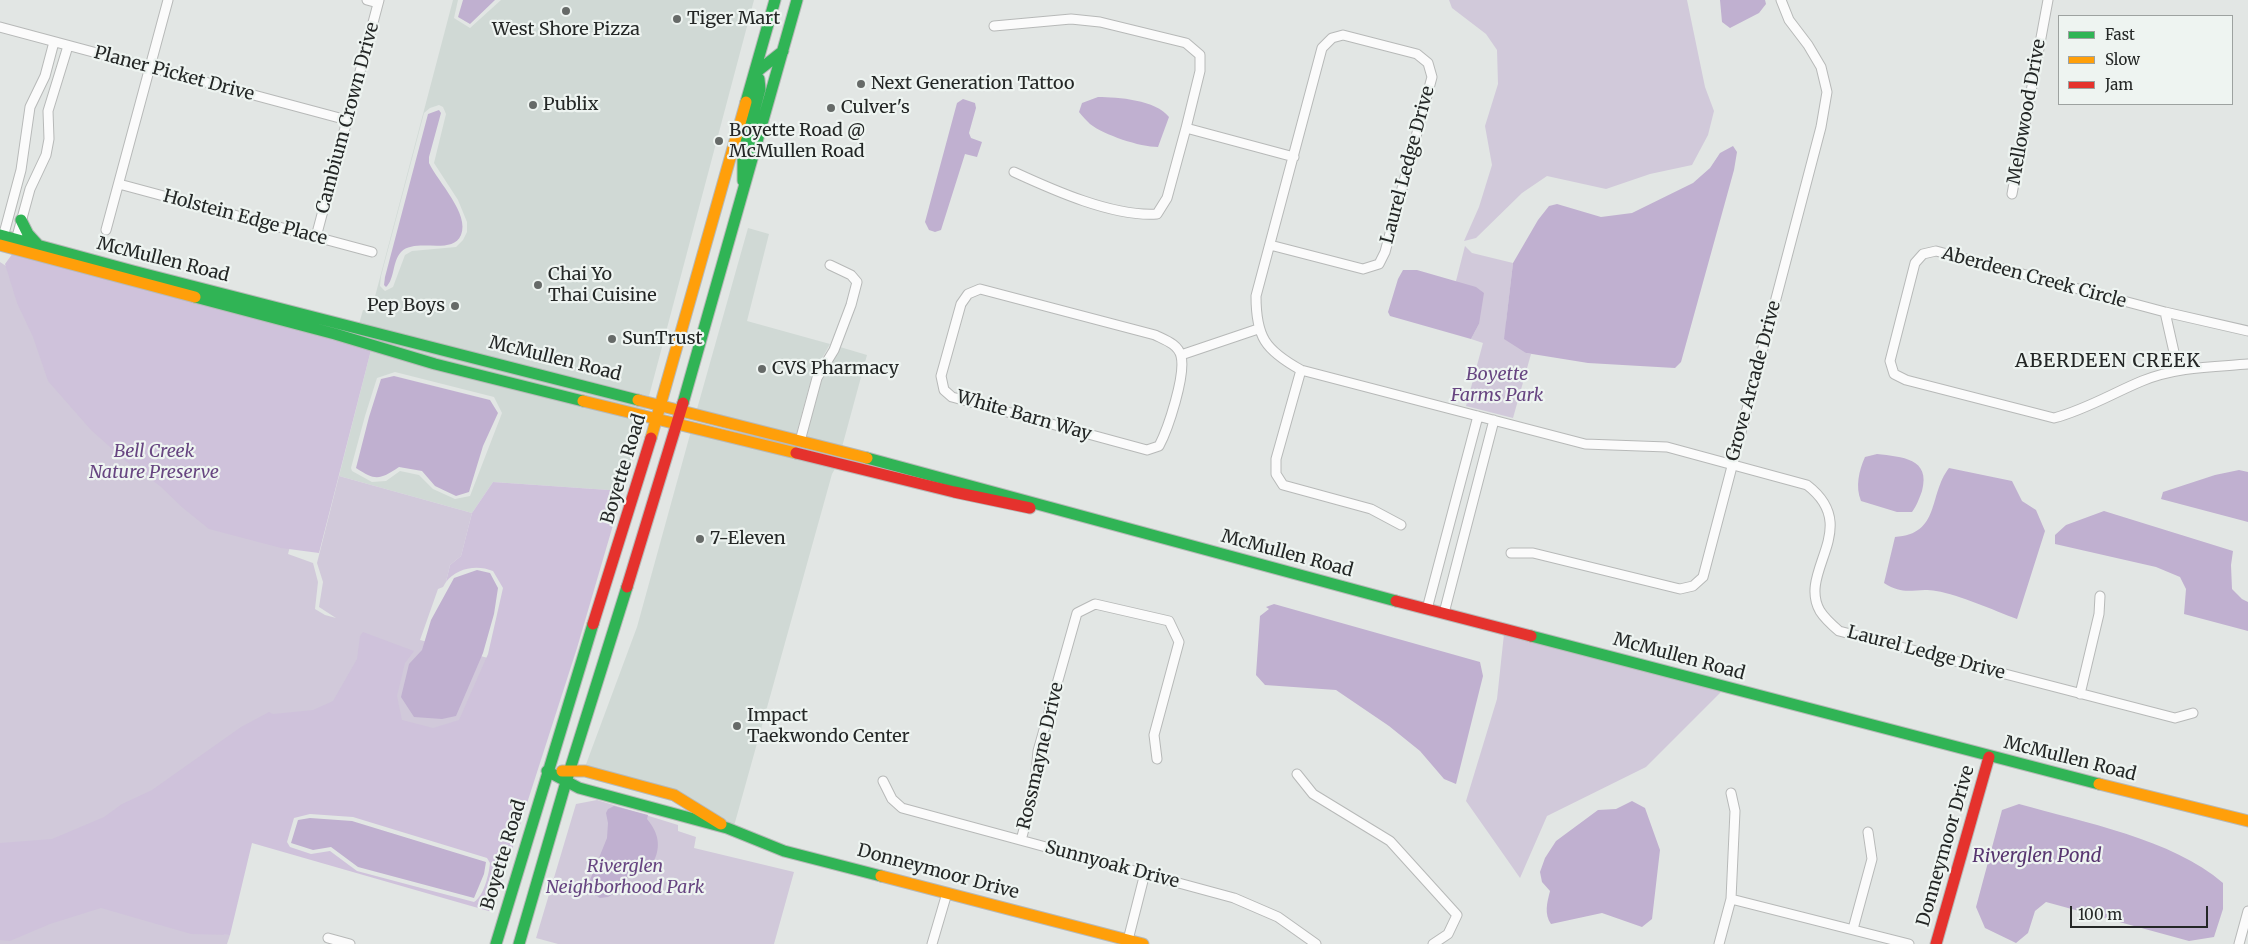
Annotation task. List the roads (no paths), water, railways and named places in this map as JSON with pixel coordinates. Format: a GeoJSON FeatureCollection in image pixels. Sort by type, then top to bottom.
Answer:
{"type":"FeatureCollection","features":[{"type":"Feature","properties":{"kind":"street"},"geometry":{"type":"LineString","coordinates":[[106,230],[168,0]]}},
{"type":"Feature","properties":{"kind":"street"},"geometry":{"type":"LineString","coordinates":[[367,0],[379,2]]}},
{"type":"Feature","properties":{"kind":"street","name":"Boyette Road"},"geometry":{"type":"LineString","coordinates":[[496,944],[547,772],[657,418],[775,0]]}},
{"type":"Feature","properties":{"kind":"street"},"geometry":{"type":"LineString","coordinates":[[518,944],[682,410],[797,0]]}},
{"type":"Feature","properties":{"kind":"street","name":"Grove Arcade Drive"},"geometry":{"type":"LineString","coordinates":[[1511,553],[1533,553],[1680,589],[1693,586],[1703,576],[1821,127],[1827,92],[1821,66],[1789,20],[1781,0]]}},
{"type":"Feature","properties":{"kind":"street","name":"Mellowood Drive"},"geometry":{"type":"LineString","coordinates":[[2012,194],[2048,0]]}},
{"type":"Feature","properties":{"kind":"street","name":"Cambium Crown Drive"},"geometry":{"type":"LineString","coordinates":[[316,237],[379,2]]}},
{"type":"Feature","properties":{"kind":"street"},"geometry":{"type":"LineString","coordinates":[[994,26],[1070,19],[1100,22],[1186,43],[1200,55],[1200,71],[1186,128],[1167,198],[1157,214],[1140,215],[1063,195],[1014,172]]}},
{"type":"Feature","properties":{"kind":"street","name":"Planer Picket Drive"},"geometry":{"type":"LineString","coordinates":[[0,27],[347,120]]}},
{"type":"Feature","properties":{"kind":"street","name":"Laurel Ledge Drive"},"geometry":{"type":"LineString","coordinates":[[1270,245],[1364,269],[1378,264],[1385,252],[1432,77],[1428,62],[1417,54],[1343,34],[1332,38],[1322,48],[1256,296],[1258,330],[1269,347],[1280,358],[1301,370],[1585,444],[1667,447],[1807,485],[1819,494],[1830,513],[1831,526],[1815,592],[1819,610],[1839,631],[2175,718],[2193,713]]}},
{"type":"Feature","properties":{"kind":"street"},"geometry":{"type":"LineString","coordinates":[[1,240],[21,170],[30,107],[45,76],[54,42]]}},
{"type":"Feature","properties":{"kind":"street"},"geometry":{"type":"LineString","coordinates":[[15,244],[30,189],[48,147],[48,111],[68,46]]}},
{"type":"Feature","properties":{"kind":"street"},"geometry":{"type":"LineString","coordinates":[[744,191],[742,173],[743,153],[760,89],[759,80],[754,74],[783,51]]}},
{"type":"Feature","properties":{"kind":"street"},"geometry":{"type":"LineString","coordinates":[[1186,128],[1294,157]]}},
{"type":"Feature","properties":{"kind":"street","name":"Holstein Edge Place"},"geometry":{"type":"LineString","coordinates":[[119,184],[372,252]]}},
{"type":"Feature","properties":{"kind":"street"},"geometry":{"type":"LineString","coordinates":[[21,220],[28,234],[39,246]]}},
{"type":"Feature","properties":{"kind":"street","name":"McMullen Road"},"geometry":{"type":"LineString","coordinates":[[1,240],[435,364],[1101,522],[1989,757],[2248,821]]}},
{"type":"Feature","properties":{"kind":"street","name":"McMullen Road"},"geometry":{"type":"LineString","coordinates":[[15,244],[39,246],[661,404],[1004,499]]}},
{"type":"Feature","properties":{"kind":"street","name":"Aberdeen Creek Circle"},"geometry":{"type":"LineString","coordinates":[[2248,331],[2165,312],[1936,251],[1922,254],[1915,263],[1890,361],[1894,374],[1906,380],[2054,418],[2072,413],[2143,381],[2178,370],[2248,364]]}},
{"type":"Feature","properties":{"kind":"street"},"geometry":{"type":"LineString","coordinates":[[800,441],[817,378],[834,350],[851,305],[857,282],[852,276],[830,265]]}},
{"type":"Feature","properties":{"kind":"street","name":"White Barn Way"},"geometry":{"type":"LineString","coordinates":[[980,289],[1155,335],[1172,343],[1181,355],[1182,373],[1166,432],[1159,446],[1147,450],[952,397],[944,390],[941,376],[961,304],[968,294],[980,289]]}},
{"type":"Feature","properties":{"kind":"street"},"geometry":{"type":"LineString","coordinates":[[2165,312],[2178,370]]}},
{"type":"Feature","properties":{"kind":"street"},"geometry":{"type":"LineString","coordinates":[[1181,355],[1258,330]]}},
{"type":"Feature","properties":{"kind":"street"},"geometry":{"type":"LineString","coordinates":[[1301,370],[1276,459],[1276,474],[1283,485],[1372,509],[1401,524]]}},
{"type":"Feature","properties":{"kind":"street"},"geometry":{"type":"LineString","coordinates":[[1427,609],[1478,416]]}},
{"type":"Feature","properties":{"kind":"street"},"geometry":{"type":"LineString","coordinates":[[1444,613],[1494,420]]}},
{"type":"Feature","properties":{"kind":"street"},"geometry":{"type":"LineString","coordinates":[[2080,694],[2100,614],[2100,596]]}},
{"type":"Feature","properties":{"kind":"street","name":"Rossmayne Drive"},"geometry":{"type":"LineString","coordinates":[[1021,840],[1034,794],[1038,751],[1078,613],[1095,604],[1169,621],[1179,642],[1154,735],[1157,759]]}},
{"type":"Feature","properties":{"kind":"street","name":"Donneymoor Drive"},"geometry":{"type":"LineString","coordinates":[[1936,944],[1989,757]]}},
{"type":"Feature","properties":{"kind":"street","name":"Donneymoor Drive"},"geometry":{"type":"LineString","coordinates":[[568,777],[585,771],[674,795],[696,806],[727,828]]}},
{"type":"Feature","properties":{"kind":"street","name":"Donneymoor Drive"},"geometry":{"type":"LineString","coordinates":[[547,772],[568,777],[579,788],[727,828],[784,851],[1143,944]]}},
{"type":"Feature","properties":{"kind":"street"},"geometry":{"type":"LineString","coordinates":[[1297,774],[1313,794],[1390,841],[1458,914],[1448,934],[1433,944]]}},
{"type":"Feature","properties":{"kind":"street","name":"Sunnyoak Drive"},"geometry":{"type":"LineString","coordinates":[[883,781],[892,799],[902,808],[1234,898],[1278,917],[1316,944]]}},
{"type":"Feature","properties":{"kind":"street"},"geometry":{"type":"LineString","coordinates":[[1719,944],[1731,899],[1735,811],[1731,793]]}},
{"type":"Feature","properties":{"kind":"street"},"geometry":{"type":"LineString","coordinates":[[1853,929],[1872,859],[1868,832]]}},
{"type":"Feature","properties":{"kind":"street"},"geometry":{"type":"LineString","coordinates":[[1128,940],[1145,874]]}},
{"type":"Feature","properties":{"kind":"street"},"geometry":{"type":"LineString","coordinates":[[932,944],[947,893]]}},
{"type":"Feature","properties":{"kind":"street"},"geometry":{"type":"LineString","coordinates":[[1731,899],[1909,944]]}},
{"type":"Feature","properties":{"kind":"street"},"geometry":{"type":"LineString","coordinates":[[2239,944],[2248,911]]}},
{"type":"Feature","properties":{"kind":"street"},"geometry":{"type":"LineString","coordinates":[[328,938],[350,944]]}},
{"type":"Feature","properties":{"kind":"water"},"geometry":{"type":"Polygon","coordinates":[[[463,0],[495,0],[470,24],[458,17],[463,0]]]}},
{"type":"Feature","properties":{"kind":"water"},"geometry":{"type":"Polygon","coordinates":[[[1720,0],[1765,0],[1766,4],[1759,13],[1730,28],[1722,22],[1720,0]]]}},
{"type":"Feature","properties":{"kind":"water"},"geometry":{"type":"Polygon","coordinates":[[[1098,97],[1146,103],[1163,111],[1169,117],[1158,147],[1122,140],[1090,124],[1079,112],[1082,103],[1098,97]]]}},
{"type":"Feature","properties":{"kind":"water"},"geometry":{"type":"Polygon","coordinates":[[[963,99],[975,103],[976,108],[969,133],[971,138],[982,142],[977,157],[965,154],[941,230],[935,232],[929,230],[925,222],[957,103],[963,99]]]}},
{"type":"Feature","properties":{"kind":"water"},"geometry":{"type":"Polygon","coordinates":[[[439,110],[441,113],[429,163],[457,208],[463,227],[461,235],[450,244],[442,246],[415,246],[401,252],[396,261],[391,280],[386,287],[384,285],[385,277],[428,114],[439,110]]]}},
{"type":"Feature","properties":{"kind":"water"},"geometry":{"type":"Polygon","coordinates":[[[1733,146],[1737,152],[1734,170],[1681,362],[1675,368],[1588,363],[1526,353],[1504,339],[1513,263],[1538,220],[1549,206],[1557,204],[1601,217],[1632,213],[1693,183],[1710,168],[1720,153],[1733,146]]]}},
{"type":"Feature","properties":{"kind":"water"},"geometry":{"type":"Polygon","coordinates":[[[1403,270],[1417,270],[1476,287],[1484,293],[1479,324],[1471,339],[1390,316],[1388,312],[1398,279],[1403,270]]]}},
{"type":"Feature","properties":{"kind":"water"},"geometry":{"type":"Polygon","coordinates":[[[394,376],[490,400],[498,413],[483,446],[469,492],[456,496],[435,486],[422,471],[399,467],[382,476],[373,477],[356,468],[381,379],[394,376]]]}},
{"type":"Feature","properties":{"kind":"water"},"geometry":{"type":"Polygon","coordinates":[[[1877,454],[1905,458],[1912,461],[1922,472],[1924,480],[1922,491],[1912,512],[1897,512],[1861,501],[1858,484],[1861,467],[1865,457],[1877,454]]]}},
{"type":"Feature","properties":{"kind":"water"},"geometry":{"type":"Polygon","coordinates":[[[1949,468],[2012,481],[2022,501],[2036,510],[2045,531],[2017,619],[1945,593],[1929,590],[1898,590],[1884,583],[1895,537],[1910,534],[1920,529],[1927,521],[1938,490],[1949,468]]]}},
{"type":"Feature","properties":{"kind":"water"},"geometry":{"type":"Polygon","coordinates":[[[2239,470],[2248,472],[2248,522],[2161,499],[2163,492],[2215,475],[2239,470]]]}},
{"type":"Feature","properties":{"kind":"water"},"geometry":{"type":"Polygon","coordinates":[[[2104,511],[2233,551],[2231,565],[2232,589],[2248,602],[2248,631],[2184,614],[2186,589],[2180,577],[2156,567],[2055,544],[2055,535],[2066,525],[2104,511]]]}},
{"type":"Feature","properties":{"kind":"water"},"geometry":{"type":"Polygon","coordinates":[[[477,570],[490,573],[498,588],[494,614],[483,653],[456,716],[442,719],[414,717],[401,697],[409,664],[422,650],[431,620],[454,578],[477,570]]]}},
{"type":"Feature","properties":{"kind":"water"},"geometry":{"type":"Polygon","coordinates":[[[1274,604],[1480,662],[1483,676],[1456,784],[1444,779],[1420,751],[1389,726],[1336,690],[1265,685],[1256,675],[1260,616],[1269,609],[1266,607],[1274,604]]]}},
{"type":"Feature","properties":{"kind":"water"},"geometry":{"type":"Polygon","coordinates":[[[1632,801],[1645,808],[1660,850],[1652,919],[1642,927],[1602,913],[1551,924],[1547,912],[1550,891],[1542,882],[1540,872],[1545,858],[1556,841],[1598,810],[1616,809],[1632,801]]]}},
{"type":"Feature","properties":{"kind":"water","name":"Riverglen Pond"},"geometry":{"type":"Polygon","coordinates":[[[2019,804],[2098,825],[2153,843],[2202,868],[2223,883],[2223,909],[2214,937],[2189,941],[2046,902],[2035,911],[2028,933],[2016,943],[1985,928],[1976,907],[2002,810],[2019,804]]]}},
{"type":"Feature","properties":{"kind":"water"},"geometry":{"type":"Polygon","coordinates":[[[614,806],[648,815],[647,819],[654,829],[658,845],[653,863],[642,862],[633,865],[628,874],[628,885],[608,897],[600,898],[591,892],[590,880],[607,838],[608,823],[606,813],[608,809],[614,806]]]}},
{"type":"Feature","properties":{"kind":"water"},"geometry":{"type":"Polygon","coordinates":[[[310,818],[352,821],[486,862],[484,874],[474,898],[358,867],[331,847],[313,850],[291,843],[298,820],[310,818]]]}},
{"type":"Feature","properties":{"kind":"place","name":"West Shore Pizza"},"geometry":{"type":"Point","coordinates":[566,11]}},
{"type":"Feature","properties":{"kind":"place","name":"Tiger Mart"},"geometry":{"type":"Point","coordinates":[677,19]}},
{"type":"Feature","properties":{"kind":"place","name":"Next Generation Tattoo"},"geometry":{"type":"Point","coordinates":[861,84]}},
{"type":"Feature","properties":{"kind":"place","name":"Publix"},"geometry":{"type":"Point","coordinates":[533,105]}},
{"type":"Feature","properties":{"kind":"place","name":"Culver's"},"geometry":{"type":"Point","coordinates":[831,108]}},
{"type":"Feature","properties":{"kind":"place","name":"Boyette Road @ McMullen Road"},"geometry":{"type":"Point","coordinates":[719,141]}},
{"type":"Feature","properties":{"kind":"place","name":"Chai Yo Thai Cuisine"},"geometry":{"type":"Point","coordinates":[538,285]}},
{"type":"Feature","properties":{"kind":"place","name":"Pep Boys"},"geometry":{"type":"Point","coordinates":[455,306]}},
{"type":"Feature","properties":{"kind":"place","name":"SunTrust"},"geometry":{"type":"Point","coordinates":[612,339]}},
{"type":"Feature","properties":{"kind":"place","name":"CVS Pharmacy"},"geometry":{"type":"Point","coordinates":[762,369]}},
{"type":"Feature","properties":{"kind":"place","name":"7-Eleven"},"geometry":{"type":"Point","coordinates":[700,539]}},
{"type":"Feature","properties":{"kind":"place","name":"Impact Taekwondo Center"},"geometry":{"type":"Point","coordinates":[737,726]}},
{"type":"Feature","properties":{"kind":"district","name":"ABERDEEN CREEK"},"geometry":{"type":"Point","coordinates":[2108,362]}},
{"type":"Feature","properties":{"kind":"park label","name":"Boyette Farms Park"},"geometry":{"type":"Point","coordinates":[1497,385]}},
{"type":"Feature","properties":{"kind":"park label","name":"Bell Creek Nature Preserve"},"geometry":{"type":"Point","coordinates":[154,462]}},
{"type":"Feature","properties":{"kind":"park label","name":"Riverglen Neighborhood Park"},"geometry":{"type":"Point","coordinates":[625,878]}}]}
